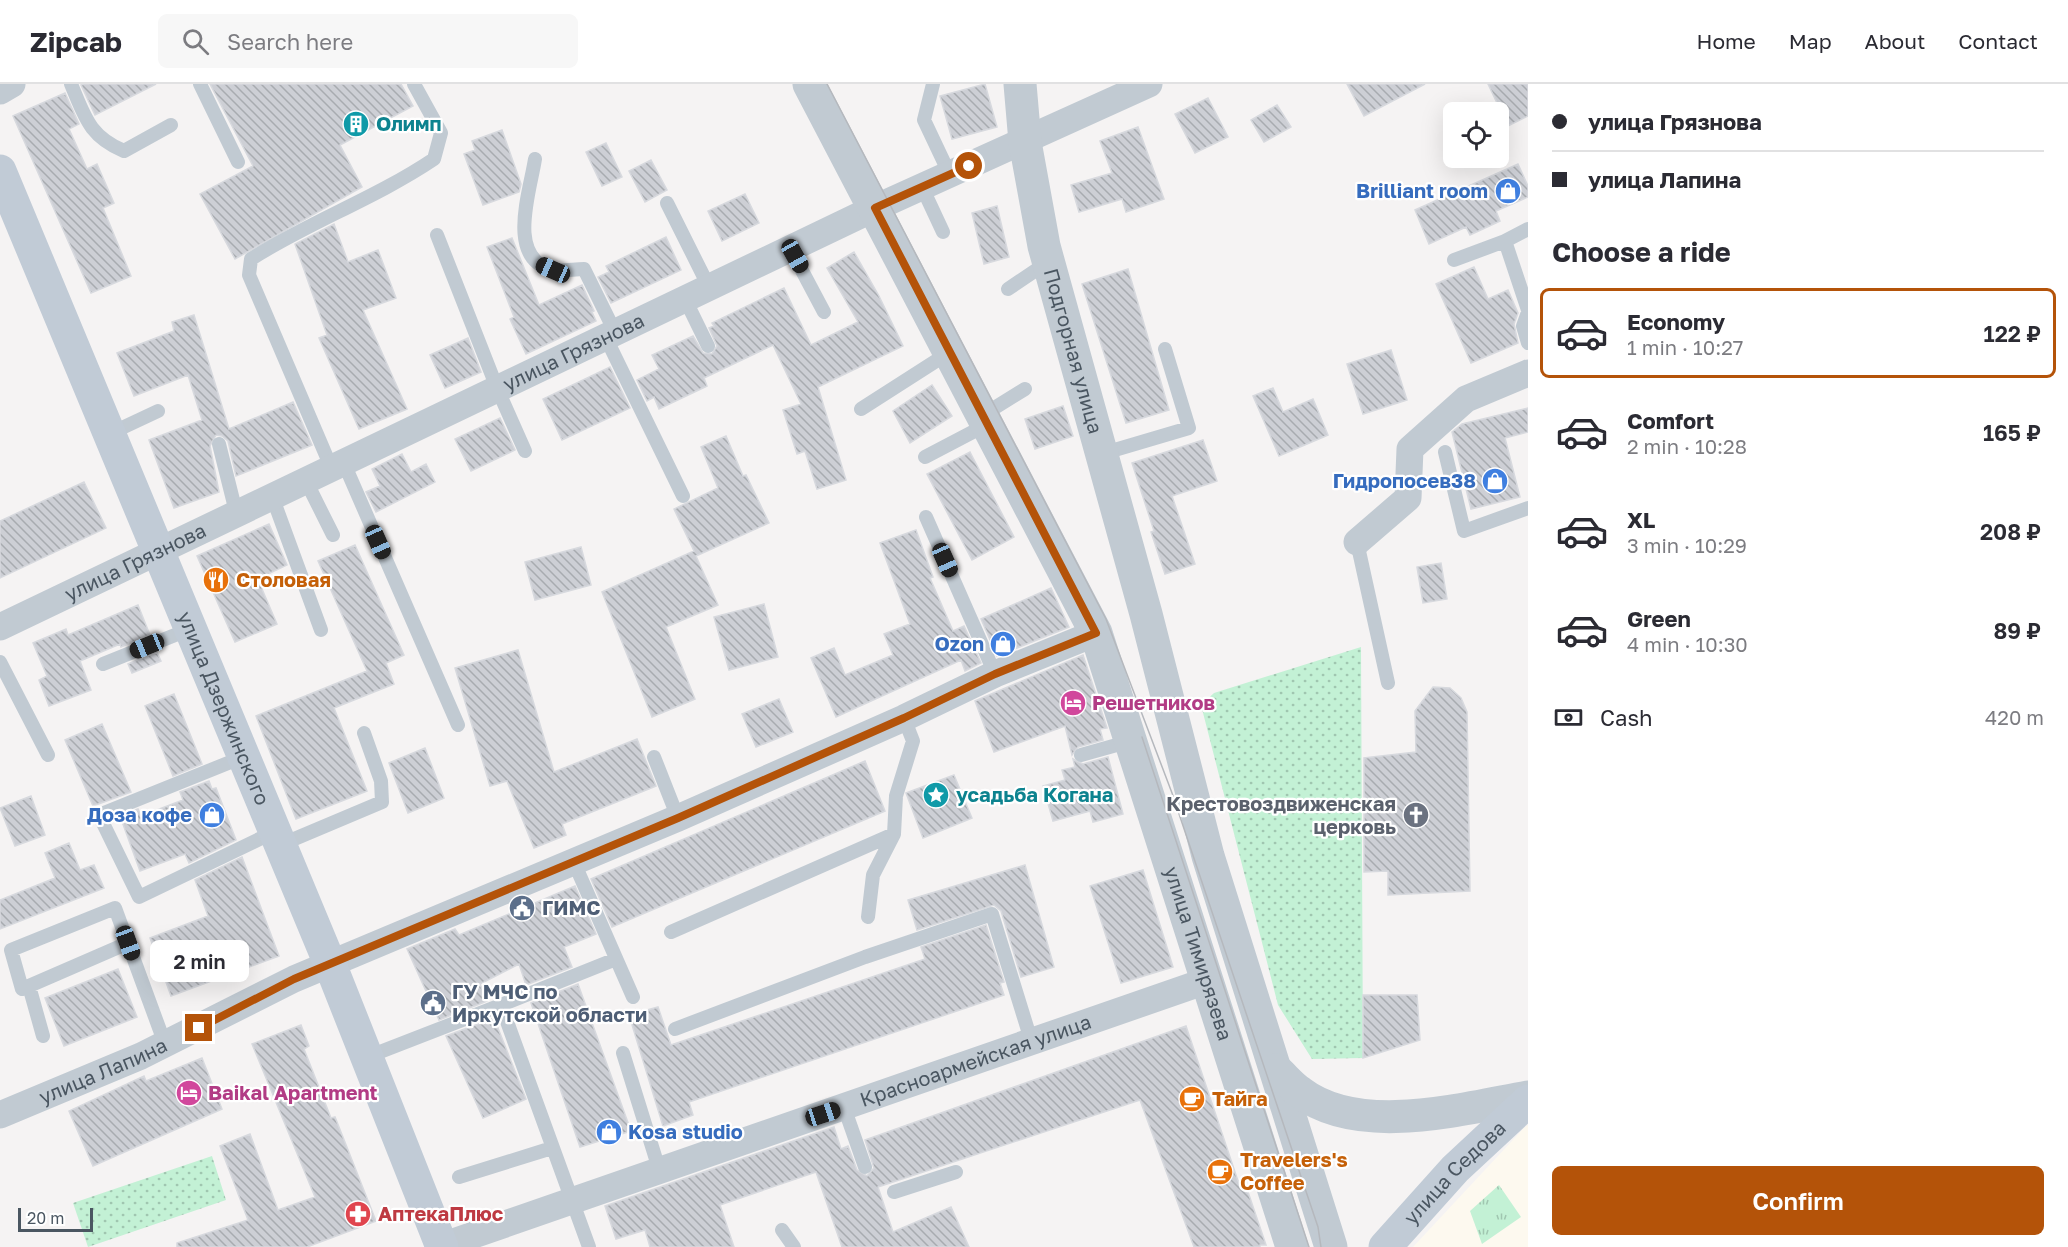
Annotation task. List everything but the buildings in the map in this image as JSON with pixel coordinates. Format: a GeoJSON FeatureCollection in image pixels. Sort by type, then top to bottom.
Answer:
{"type":"FeatureCollection","features":[{"type":"Feature","properties":{"kind":"main road","name":"улица Дзержинского"},"geometry":{"type":"LineString","coordinates":[[0,171],[330,964],[440,1247]]}},
{"type":"Feature","properties":{"kind":"main road","name":"улица Седова"},"geometry":{"type":"LineString","coordinates":[[1385,1247],[1455,1169],[1528,1099]]}},
{"type":"Feature","properties":{"kind":"street"},"geometry":{"type":"LineString","coordinates":[[0,91],[12,84]]}},
{"type":"Feature","properties":{"kind":"street","name":"улица Тимирязева"},"geometry":{"type":"LineString","coordinates":[[809,84],[1096,633],[1292,1247]]}},
{"type":"Feature","properties":{"kind":"street","name":"Подгорная улица"},"geometry":{"type":"LineString","coordinates":[[1020,84],[1025,142],[1048,262],[1146,614]]}},
{"type":"Feature","properties":{"kind":"street","name":"улица Грязнова"},"geometry":{"type":"LineString","coordinates":[[0,627],[790,248],[1149,84]]}},
{"type":"Feature","properties":{"kind":"street"},"geometry":{"type":"LineString","coordinates":[[1357,542],[1408,498],[1410,450],[1466,399],[1528,373]]}},
{"type":"Feature","properties":{"kind":"street","name":"улица Тимирязева"},"geometry":{"type":"LineString","coordinates":[[1146,614],[1208,856],[1331,1247]]}},
{"type":"Feature","properties":{"kind":"street","name":"улица Лапина"},"geometry":{"type":"LineString","coordinates":[[0,1115],[165,1044],[330,964],[573,860],[678,818],[904,718],[995,674],[1096,633]]}},
{"type":"Feature","properties":{"kind":"street","name":"Красноармейская улица"},"geometry":{"type":"LineString","coordinates":[[440,1247],[571,1199],[1206,981]]}},
{"type":"Feature","properties":{"kind":"street"},"geometry":{"type":"LineString","coordinates":[[1276,1070],[1300,1092],[1318,1102],[1343,1112],[1363,1116],[1446,1112],[1528,1099]]}},
{"type":"Feature","properties":{"kind":"lane"},"geometry":{"type":"LineString","coordinates":[[71,84],[90,128],[105,143],[124,152],[171,125]]}},
{"type":"Feature","properties":{"kind":"lane"},"geometry":{"type":"LineString","coordinates":[[200,84],[238,162]]}},
{"type":"Feature","properties":{"kind":"lane"},"geometry":{"type":"LineString","coordinates":[[414,84],[441,133],[434,159],[407,177],[272,246],[250,260],[249,275],[458,725]]}},
{"type":"Feature","properties":{"kind":"lane"},"geometry":{"type":"LineString","coordinates":[[933,84],[924,120],[950,175]]}},
{"type":"Feature","properties":{"kind":"lane"},"geometry":{"type":"LineString","coordinates":[[535,159],[524,242],[533,261],[553,270],[584,269],[610,334],[683,496]]}},
{"type":"Feature","properties":{"kind":"lane"},"geometry":{"type":"LineString","coordinates":[[922,187],[944,232]]}},
{"type":"Feature","properties":{"kind":"lane"},"geometry":{"type":"LineString","coordinates":[[667,203],[709,287]]}},
{"type":"Feature","properties":{"kind":"lane"},"geometry":{"type":"LineString","coordinates":[[1454,260],[1506,241],[1528,229]]}},
{"type":"Feature","properties":{"kind":"lane"},"geometry":{"type":"LineString","coordinates":[[437,235],[497,388],[525,451]]}},
{"type":"Feature","properties":{"kind":"lane"},"geometry":{"type":"LineString","coordinates":[[1506,241],[1528,311],[1523,326],[1528,343]]}},
{"type":"Feature","properties":{"kind":"lane"},"geometry":{"type":"LineString","coordinates":[[790,248],[824,312]]}},
{"type":"Feature","properties":{"kind":"lane"},"geometry":{"type":"LineString","coordinates":[[1008,289],[1048,262]]}},
{"type":"Feature","properties":{"kind":"lane"},"geometry":{"type":"LineString","coordinates":[[684,299],[708,346]]}},
{"type":"Feature","properties":{"kind":"lane"},"geometry":{"type":"LineString","coordinates":[[1101,454],[1189,428],[1165,349]]}},
{"type":"Feature","properties":{"kind":"lane"},"geometry":{"type":"LineString","coordinates":[[861,409],[950,352]]}},
{"type":"Feature","properties":{"kind":"lane"},"geometry":{"type":"LineString","coordinates":[[925,457],[985,420],[1025,389]]}},
{"type":"Feature","properties":{"kind":"lane"},"geometry":{"type":"LineString","coordinates":[[109,434],[158,411]]}},
{"type":"Feature","properties":{"kind":"lane"},"geometry":{"type":"LineString","coordinates":[[219,444],[236,512]]}},
{"type":"Feature","properties":{"kind":"lane"},"geometry":{"type":"LineString","coordinates":[[1445,452],[1464,531],[1528,508]]}},
{"type":"Feature","properties":{"kind":"lane"},"geometry":{"type":"LineString","coordinates":[[305,479],[333,535]]}},
{"type":"Feature","properties":{"kind":"lane"},"geometry":{"type":"LineString","coordinates":[[272,496],[321,630]]}},
{"type":"Feature","properties":{"kind":"lane"},"geometry":{"type":"LineString","coordinates":[[926,517],[995,674]]}},
{"type":"Feature","properties":{"kind":"lane"},"geometry":{"type":"LineString","coordinates":[[1357,542],[1388,683]]}},
{"type":"Feature","properties":{"kind":"lane"},"geometry":{"type":"LineString","coordinates":[[103,664],[190,629]]}},
{"type":"Feature","properties":{"kind":"lane"},"geometry":{"type":"LineString","coordinates":[[0,662],[48,755]]}},
{"type":"Feature","properties":{"kind":"lane"},"geometry":{"type":"LineString","coordinates":[[868,917],[873,875],[894,834],[896,796],[913,741],[904,718]]}},
{"type":"Feature","properties":{"kind":"lane"},"geometry":{"type":"LineString","coordinates":[[243,757],[99,815],[139,897],[277,838],[382,802],[381,781],[364,733]]}},
{"type":"Feature","properties":{"kind":"lane"},"geometry":{"type":"LineString","coordinates":[[1081,755],[1131,741]]}},
{"type":"Feature","properties":{"kind":"lane"},"geometry":{"type":"LineString","coordinates":[[654,757],[678,818]]}},
{"type":"Feature","properties":{"kind":"lane"},"geometry":{"type":"LineString","coordinates":[[671,932],[894,834]]}},
{"type":"Feature","properties":{"kind":"lane"},"geometry":{"type":"LineString","coordinates":[[573,860],[633,998]]}},
{"type":"Feature","properties":{"kind":"lane"},"geometry":{"type":"LineString","coordinates":[[128,943],[22,989],[11,950],[115,908],[128,943],[165,1044]]}},
{"type":"Feature","properties":{"kind":"lane"},"geometry":{"type":"LineString","coordinates":[[675,1029],[865,957],[992,914],[1031,1040]]}},
{"type":"Feature","properties":{"kind":"lane"},"geometry":{"type":"LineString","coordinates":[[367,1057],[616,959]]}},
{"type":"Feature","properties":{"kind":"lane"},"geometry":{"type":"LineString","coordinates":[[29,987],[43,1035]]}},
{"type":"Feature","properties":{"kind":"lane"},"geometry":{"type":"LineString","coordinates":[[501,1005],[589,1247]]}},
{"type":"Feature","properties":{"kind":"lane"},"geometry":{"type":"LineString","coordinates":[[623,1053],[659,1169]]}},
{"type":"Feature","properties":{"kind":"lane"},"geometry":{"type":"LineString","coordinates":[[844,1107],[865,1167]]}},
{"type":"Feature","properties":{"kind":"lane"},"geometry":{"type":"LineString","coordinates":[[459,1177],[552,1148]]}},
{"type":"Feature","properties":{"kind":"lane"},"geometry":{"type":"LineString","coordinates":[[894,1192],[956,1172]]}},
{"type":"Feature","properties":{"kind":"lane"},"geometry":{"type":"LineString","coordinates":[[782,1230],[794,1247]]}},
{"type":"Feature","properties":{"kind":"shaded area"},"geometry":{"type":"Polygon","coordinates":[[[1528,1125],[1528,1247],[1413,1247],[1525,1127],[1528,1125]]]}},
{"type":"Feature","properties":{"kind":"green space"},"geometry":{"type":"Polygon","coordinates":[[[1361,647],[1363,1058],[1312,1059],[1278,1005],[1201,705],[1214,693],[1361,647]]]}},
{"type":"Feature","properties":{"kind":"green space"},"geometry":{"type":"Polygon","coordinates":[[[212,1156],[226,1200],[88,1247],[73,1203],[212,1156]]]}},
{"type":"Feature","properties":{"kind":"green space"},"geometry":{"type":"Polygon","coordinates":[[[1499,1185],[1521,1217],[1482,1244],[1470,1211],[1499,1185]]]}},
{"type":"Feature","properties":{"kind":"tram line"},"geometry":{"type":"LineString","coordinates":[[827,84],[1106,619],[1172,793],[1318,1227],[1321,1247]]}},
{"type":"Feature","properties":{"kind":"tram line"},"geometry":{"type":"LineString","coordinates":[[1142,737],[1309,1247]]}},
{"type":"Feature","properties":{"kind":"place","name":"Олимп"},"geometry":{"type":"Point","coordinates":[356,124]}},
{"type":"Feature","properties":{"kind":"place","name":"Brilliant room"},"geometry":{"type":"Point","coordinates":[1508,191]}},
{"type":"Feature","properties":{"kind":"place","name":"Гидропосев38"},"geometry":{"type":"Point","coordinates":[1495,481]}},
{"type":"Feature","properties":{"kind":"place","name":"Столовая"},"geometry":{"type":"Point","coordinates":[216,580]}},
{"type":"Feature","properties":{"kind":"place","name":"Ozon"},"geometry":{"type":"Point","coordinates":[1003,644]}},
{"type":"Feature","properties":{"kind":"place","name":"Решетников"},"geometry":{"type":"Point","coordinates":[1073,703]}},
{"type":"Feature","properties":{"kind":"place","name":"усадьба Когана"},"geometry":{"type":"Point","coordinates":[936,795]}},
{"type":"Feature","properties":{"kind":"place","name":"Доза кофе"},"geometry":{"type":"Point","coordinates":[212,815]}},
{"type":"Feature","properties":{"kind":"place","name":"Крестовоздвиженская церковь"},"geometry":{"type":"Point","coordinates":[1416,815]}},
{"type":"Feature","properties":{"kind":"place","name":"ГИМС"},"geometry":{"type":"Point","coordinates":[522,908]}},
{"type":"Feature","properties":{"kind":"place","name":"ГУ МЧС по Иркутской области"},"geometry":{"type":"Point","coordinates":[433,1003]}},
{"type":"Feature","properties":{"kind":"place","name":"Baikal Apartment"},"geometry":{"type":"Point","coordinates":[189,1093]}},
{"type":"Feature","properties":{"kind":"place","name":"Тайга"},"geometry":{"type":"Point","coordinates":[1192,1099]}},
{"type":"Feature","properties":{"kind":"place","name":"Kosa studio"},"geometry":{"type":"Point","coordinates":[609,1132]}},
{"type":"Feature","properties":{"kind":"place","name":"Travelers's Coffee"},"geometry":{"type":"Point","coordinates":[1220,1172]}},
{"type":"Feature","properties":{"kind":"place","name":"АптекаПлюс"},"geometry":{"type":"Point","coordinates":[358,1214]}},
{"type":"Feature","properties":{"kind":"route"},"geometry":{"type":"LineString","coordinates":[[199,1028],[294,979],[573,860],[678,818],[904,718],[995,674],[1096,633],[875,208],[969,166]]}}]}
